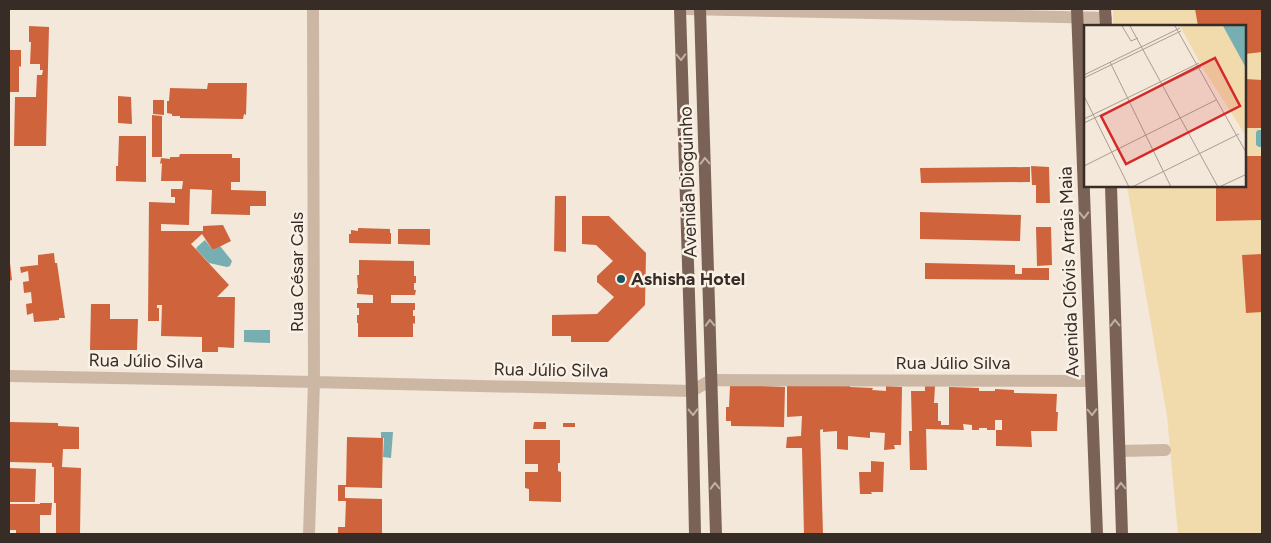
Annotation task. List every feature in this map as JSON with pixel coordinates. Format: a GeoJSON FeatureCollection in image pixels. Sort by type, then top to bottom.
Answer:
{"type":"FeatureCollection","features":[{"type":"Feature","properties":{"kind":"main road","name":"Avenida Dioguinho"},"geometry":{"type":"LineString","coordinates":[[680,9],[695,534]]}},
{"type":"Feature","properties":{"kind":"main road","name":"Avenida Dioguinho"},"geometry":{"type":"LineString","coordinates":[[700,9],[716,534]]}},
{"type":"Feature","properties":{"kind":"main road","name":"Avenida Clóvis Arrais Maia"},"geometry":{"type":"LineString","coordinates":[[1077,13],[1097,534]]}},
{"type":"Feature","properties":{"kind":"main road"},"geometry":{"type":"LineString","coordinates":[[1111,188],[1122,534]]}},
{"type":"Feature","properties":{"kind":"street","name":"Rua César Cals"},"geometry":{"type":"LineString","coordinates":[[309,534],[314,382],[313,9]]}},
{"type":"Feature","properties":{"kind":"street"},"geometry":{"type":"LineString","coordinates":[[686,9],[1077,13],[1106,18]]}},
{"type":"Feature","properties":{"kind":"street","name":"Rua Júlio Silva"},"geometry":{"type":"LineString","coordinates":[[9,376],[692,390],[711,380],[1090,381]]}},
{"type":"Feature","properties":{"kind":"street"},"geometry":{"type":"LineString","coordinates":[[1120,451],[1165,450]]}},
{"type":"Feature","properties":{"kind":"sand"},"geometry":{"type":"Polygon","coordinates":[[[1113,9],[1262,9],[1262,534],[1178,534],[1167,416],[1127,188],[1246,188],[1246,25],[1113,25],[1113,9]]]}},
{"type":"Feature","properties":{"kind":"water"},"geometry":{"type":"Polygon","coordinates":[[[1262,130],[1262,147],[1256,145],[1256,132],[1262,130]]]}},
{"type":"Feature","properties":{"kind":"water"},"geometry":{"type":"Polygon","coordinates":[[[205,240],[212,249],[220,246],[232,261],[230,266],[209,263],[196,249],[205,240]]]}},
{"type":"Feature","properties":{"kind":"water"},"geometry":{"type":"Polygon","coordinates":[[[244,330],[270,330],[270,343],[244,342],[244,330]]]}},
{"type":"Feature","properties":{"kind":"water"},"geometry":{"type":"Polygon","coordinates":[[[381,432],[393,432],[391,458],[383,457],[384,438],[381,438],[381,432]]]}},
{"type":"Feature","properties":{"kind":"building"},"geometry":{"type":"Polygon","coordinates":[[[1195,9],[1262,9],[1262,52],[1246,54],[1246,25],[1198,25],[1195,9]]]}},
{"type":"Feature","properties":{"kind":"building"},"geometry":{"type":"Polygon","coordinates":[[[29,26],[49,27],[46,146],[14,146],[15,97],[36,97],[37,75],[42,75],[43,70],[40,70],[40,64],[30,64],[31,42],[29,42],[29,26]]]}},
{"type":"Feature","properties":{"kind":"building"},"geometry":{"type":"Polygon","coordinates":[[[9,50],[21,50],[19,92],[9,92],[9,50]]]}},
{"type":"Feature","properties":{"kind":"building"},"geometry":{"type":"Polygon","coordinates":[[[1246,79],[1262,80],[1262,128],[1246,128],[1246,79]]]}},
{"type":"Feature","properties":{"kind":"building"},"geometry":{"type":"Polygon","coordinates":[[[208,83],[247,83],[246,115],[244,114],[243,119],[180,118],[180,116],[172,116],[172,114],[167,113],[170,88],[207,89],[208,83]]]}},
{"type":"Feature","properties":{"kind":"building"},"geometry":{"type":"Polygon","coordinates":[[[118,96],[131,97],[132,124],[118,123],[118,96]]]}},
{"type":"Feature","properties":{"kind":"building"},"geometry":{"type":"Polygon","coordinates":[[[153,100],[164,100],[164,115],[153,114],[153,100]]]}},
{"type":"Feature","properties":{"kind":"building"},"geometry":{"type":"Polygon","coordinates":[[[152,115],[162,116],[162,157],[152,157],[152,115]]]}},
{"type":"Feature","properties":{"kind":"building"},"geometry":{"type":"Polygon","coordinates":[[[119,136],[146,136],[146,182],[116,181],[119,136]]]}},
{"type":"Feature","properties":{"kind":"building"},"geometry":{"type":"Polygon","coordinates":[[[180,154],[232,154],[232,158],[240,158],[240,182],[231,182],[231,190],[266,191],[266,206],[250,206],[250,215],[211,214],[212,190],[190,189],[189,225],[161,224],[161,231],[203,231],[203,226],[223,225],[231,241],[212,249],[202,234],[191,244],[229,285],[217,297],[235,297],[234,348],[218,347],[218,352],[202,352],[202,337],[161,336],[162,305],[157,305],[157,308],[159,308],[159,321],[148,321],[149,202],[175,203],[175,197],[171,197],[171,189],[182,189],[183,181],[161,181],[162,163],[160,164],[161,158],[170,159],[170,157],[179,157],[180,154]]]}},
{"type":"Feature","properties":{"kind":"building"},"geometry":{"type":"Polygon","coordinates":[[[1246,156],[1262,156],[1262,220],[1216,221],[1216,188],[1246,188],[1246,156]]]}},
{"type":"Feature","properties":{"kind":"building"},"geometry":{"type":"Polygon","coordinates":[[[1031,166],[1049,167],[1050,203],[1036,203],[1036,185],[1032,185],[1031,166]]]}},
{"type":"Feature","properties":{"kind":"building"},"geometry":{"type":"Polygon","coordinates":[[[1030,167],[1030,182],[921,183],[920,168],[1030,167]]]}},
{"type":"Feature","properties":{"kind":"building"},"geometry":{"type":"Polygon","coordinates":[[[555,196],[566,196],[566,252],[554,251],[555,196]]]}},
{"type":"Feature","properties":{"kind":"building"},"geometry":{"type":"Polygon","coordinates":[[[920,212],[1021,215],[1020,241],[920,239],[920,212]]]}},
{"type":"Feature","properties":{"kind":"building","name":"Ashisha Hotel"},"geometry":{"type":"Polygon","coordinates":[[[582,216],[609,216],[646,253],[645,305],[608,342],[571,342],[571,336],[552,336],[552,315],[597,314],[614,297],[597,282],[597,276],[613,261],[596,245],[582,244],[582,216]]]}},
{"type":"Feature","properties":{"kind":"building"},"geometry":{"type":"Polygon","coordinates":[[[1036,227],[1051,227],[1052,265],[1037,266],[1036,227]]]}},
{"type":"Feature","properties":{"kind":"building"},"geometry":{"type":"Polygon","coordinates":[[[358,228],[390,229],[391,244],[349,243],[351,230],[358,231],[358,228]]]}},
{"type":"Feature","properties":{"kind":"building"},"geometry":{"type":"Polygon","coordinates":[[[398,229],[430,229],[430,245],[398,244],[398,229]]]}},
{"type":"Feature","properties":{"kind":"building"},"geometry":{"type":"Polygon","coordinates":[[[54,253],[65,318],[34,322],[33,313],[27,315],[26,304],[32,303],[31,292],[24,293],[23,282],[29,281],[28,271],[21,273],[20,267],[38,265],[38,255],[54,253]]]}},
{"type":"Feature","properties":{"kind":"building"},"geometry":{"type":"Polygon","coordinates":[[[1262,254],[1262,312],[1246,313],[1242,255],[1262,254]]]}},
{"type":"Feature","properties":{"kind":"building"},"geometry":{"type":"Polygon","coordinates":[[[359,260],[414,261],[414,276],[416,276],[416,283],[414,283],[415,295],[391,295],[391,303],[415,303],[415,310],[413,310],[415,324],[413,323],[413,337],[358,337],[357,315],[359,315],[359,308],[357,308],[357,303],[373,303],[373,295],[357,294],[359,260]]]}},
{"type":"Feature","properties":{"kind":"building"},"geometry":{"type":"Polygon","coordinates":[[[925,263],[1015,265],[1015,274],[1022,274],[1022,268],[1049,268],[1049,280],[925,279],[925,263]]]}},
{"type":"Feature","properties":{"kind":"building"},"geometry":{"type":"Polygon","coordinates":[[[9,264],[12,280],[9,281],[9,264]]]}},
{"type":"Feature","properties":{"kind":"building"},"geometry":{"type":"Polygon","coordinates":[[[91,304],[110,304],[110,319],[138,319],[137,350],[90,350],[91,304]]]}},
{"type":"Feature","properties":{"kind":"building"},"geometry":{"type":"Polygon","coordinates":[[[787,383],[850,384],[850,387],[873,388],[872,390],[886,391],[886,386],[902,387],[901,445],[894,445],[895,449],[884,450],[885,433],[870,432],[870,438],[848,436],[848,450],[837,449],[837,431],[823,432],[823,429],[820,430],[823,534],[804,534],[802,448],[786,448],[787,437],[801,436],[802,416],[787,417],[787,383]]]}},
{"type":"Feature","properties":{"kind":"building"},"geometry":{"type":"Polygon","coordinates":[[[730,386],[785,387],[784,427],[731,426],[731,421],[726,421],[726,407],[729,407],[730,386]]]}},
{"type":"Feature","properties":{"kind":"building"},"geometry":{"type":"Polygon","coordinates":[[[925,386],[935,386],[934,403],[938,403],[938,421],[941,421],[941,425],[949,425],[949,387],[979,388],[979,391],[995,391],[995,389],[1014,390],[1014,393],[1057,394],[1057,431],[1031,431],[1032,447],[996,446],[996,430],[1002,430],[1002,420],[995,420],[995,430],[979,428],[979,430],[972,430],[972,425],[963,424],[964,430],[926,429],[927,470],[910,470],[909,431],[912,431],[911,391],[925,391],[925,386]]]}},
{"type":"Feature","properties":{"kind":"building"},"geometry":{"type":"Polygon","coordinates":[[[9,422],[58,423],[58,426],[79,427],[79,449],[63,449],[62,467],[81,468],[80,534],[56,534],[54,467],[52,467],[52,463],[9,462],[9,422]]]}},
{"type":"Feature","properties":{"kind":"building"},"geometry":{"type":"Polygon","coordinates":[[[534,422],[546,422],[546,429],[533,429],[534,422]]]}},
{"type":"Feature","properties":{"kind":"building"},"geometry":{"type":"Polygon","coordinates":[[[563,423],[575,423],[575,427],[563,427],[563,423]]]}},
{"type":"Feature","properties":{"kind":"building"},"geometry":{"type":"Polygon","coordinates":[[[347,437],[383,438],[382,488],[345,487],[345,498],[382,499],[382,534],[338,534],[338,527],[345,527],[346,501],[338,501],[338,485],[346,485],[347,437]]]}},
{"type":"Feature","properties":{"kind":"building"},"geometry":{"type":"Polygon","coordinates":[[[525,440],[560,440],[558,471],[561,472],[561,502],[529,501],[529,489],[525,488],[525,472],[538,472],[538,464],[525,464],[525,440]]]}},
{"type":"Feature","properties":{"kind":"building"},"geometry":{"type":"Polygon","coordinates":[[[871,461],[884,462],[883,492],[860,494],[859,472],[871,472],[871,461]]]}},
{"type":"Feature","properties":{"kind":"building"},"geometry":{"type":"Polygon","coordinates":[[[9,468],[36,469],[35,502],[9,502],[9,468]]]}},
{"type":"Feature","properties":{"kind":"building"},"geometry":{"type":"Polygon","coordinates":[[[52,503],[51,515],[40,515],[40,534],[19,534],[16,533],[16,530],[9,530],[9,504],[52,503]]]}},
{"type":"Feature","properties":{"kind":"place","name":"Ashisha Hotel"},"geometry":{"type":"Point","coordinates":[621,279]}}]}
